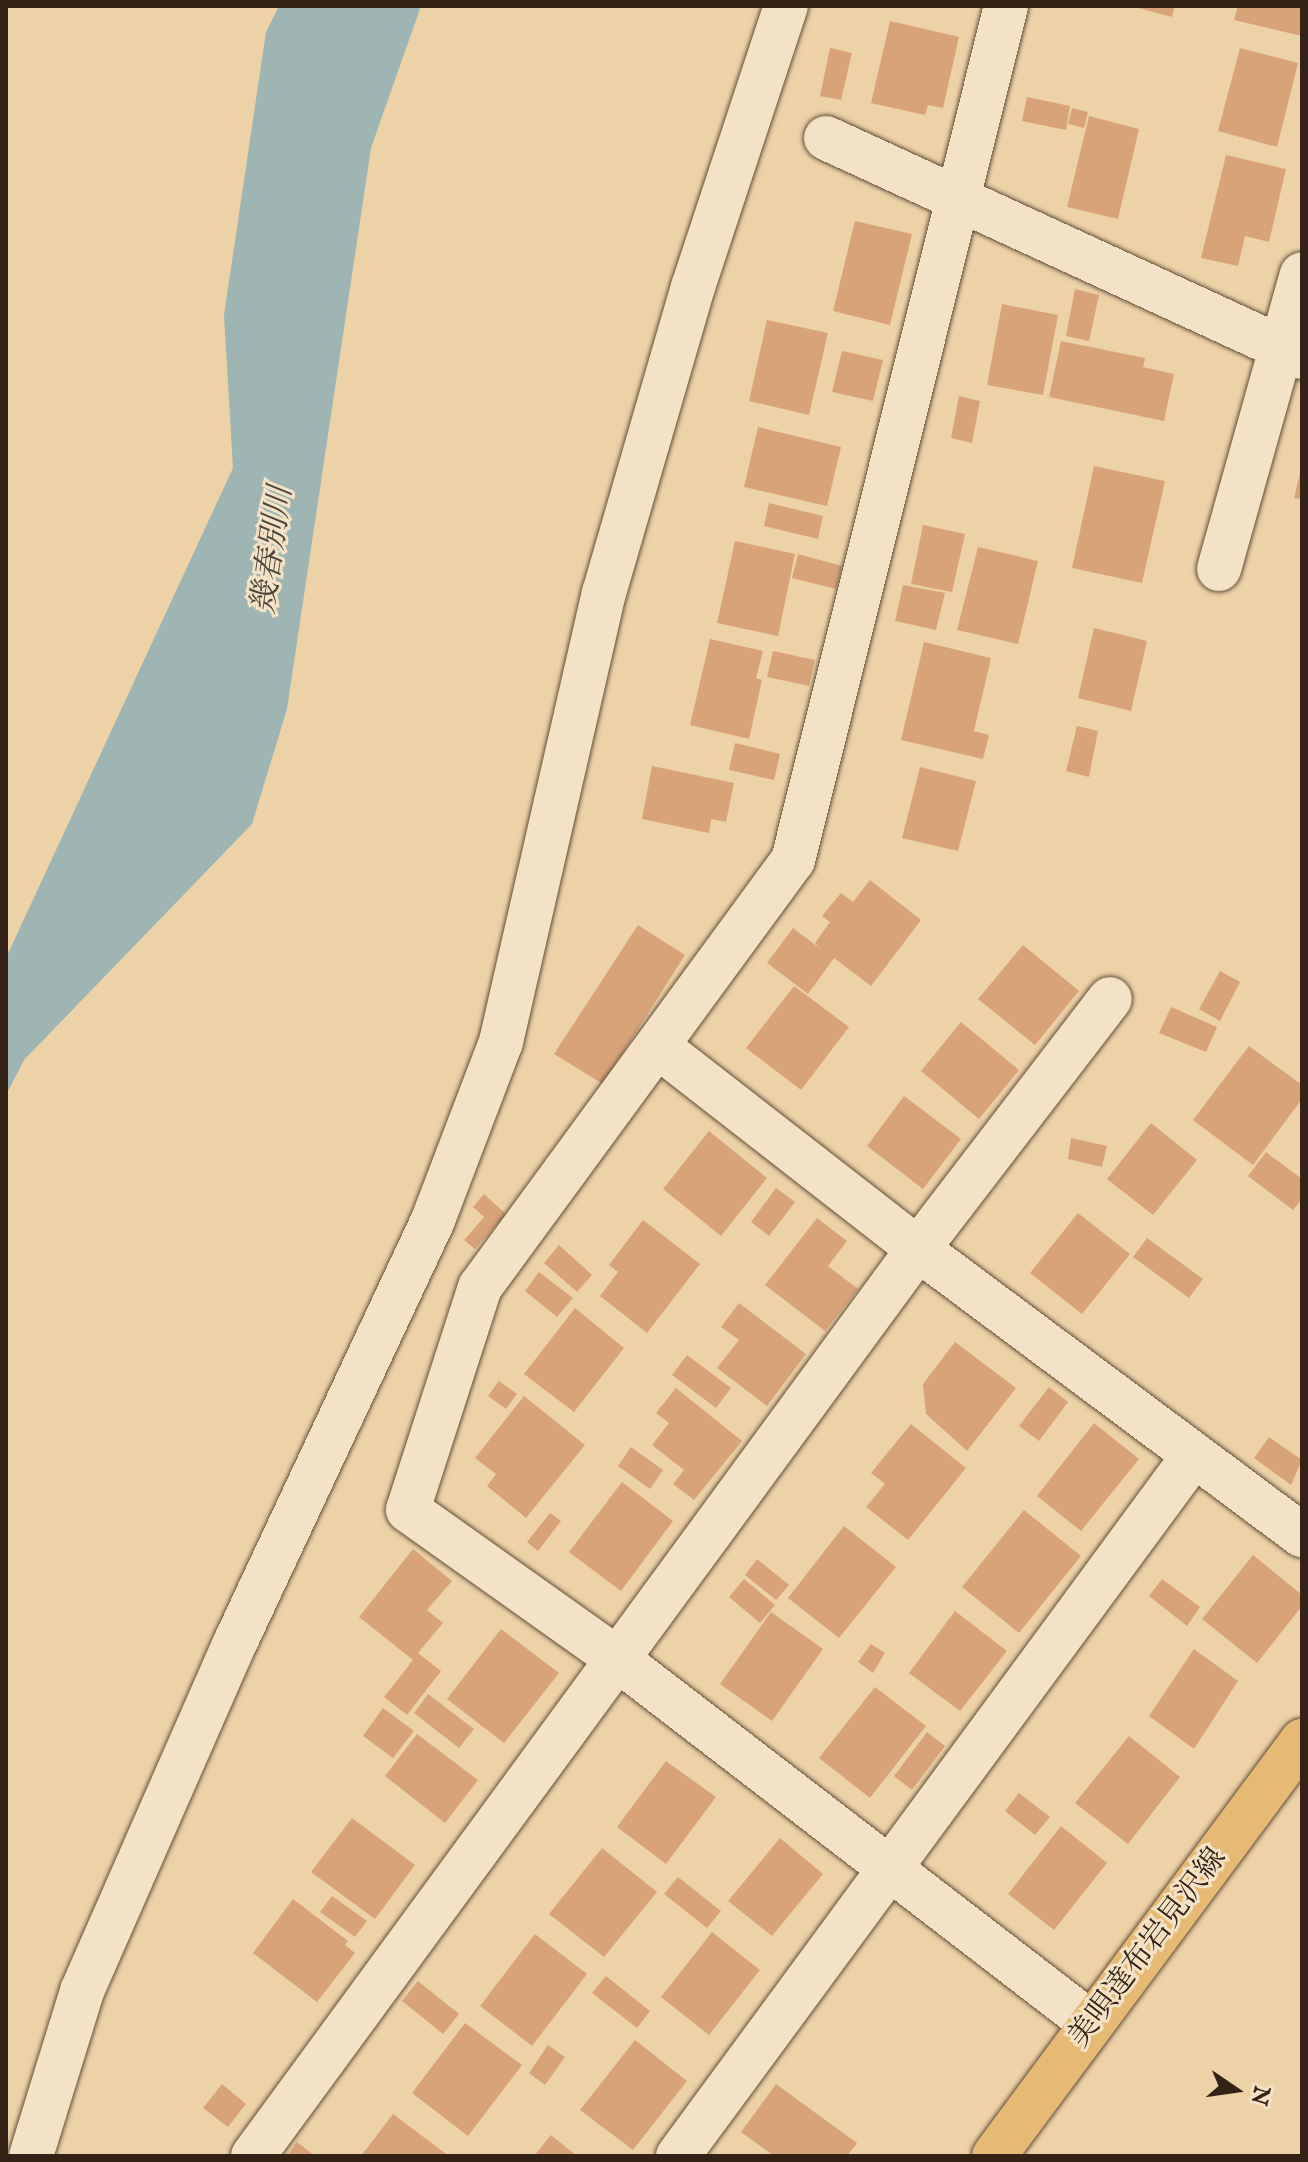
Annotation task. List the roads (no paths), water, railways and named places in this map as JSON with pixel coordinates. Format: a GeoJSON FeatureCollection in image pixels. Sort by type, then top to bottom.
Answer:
{"type":"FeatureCollection","features":[{"type":"Feature","properties":{"kind":"main road","name":"美唄達布岩見沢線"},"geometry":{"type":"LineString","coordinates":[[994,2156],[1302,1741]]}},
{"type":"Feature","properties":{"kind":"street"},"geometry":{"type":"LineString","coordinates":[[31,2156],[82,1991],[234,1645],[433,1220],[501,1042],[604,593],[693,287],[786,6]]}},
{"type":"Feature","properties":{"kind":"street"},"geometry":{"type":"LineString","coordinates":[[1006,6],[793,860],[660,1048],[480,1287],[408,1510],[616,1658],[1092,2024]]}},
{"type":"Feature","properties":{"kind":"street"},"geometry":{"type":"LineString","coordinates":[[826,138],[1293,353]]}},
{"type":"Feature","properties":{"kind":"street"},"geometry":{"type":"LineString","coordinates":[[1219,569],[1293,353],[1302,274]]}},
{"type":"Feature","properties":{"kind":"street"},"geometry":{"type":"LineString","coordinates":[[253,2156],[918,1249],[1110,999]]}},
{"type":"Feature","properties":{"kind":"street"},"geometry":{"type":"LineString","coordinates":[[660,1048],[918,1249],[1302,1535]]}},
{"type":"Feature","properties":{"kind":"street"},"geometry":{"type":"LineString","coordinates":[[678,2156],[892,1871],[1194,1455]]}},
{"type":"Feature","properties":{"kind":"water","name":"幾春別川"},"geometry":{"type":"Polygon","coordinates":[[[279,6],[421,6],[371,148],[287,709],[252,824],[24,1060],[6,1095],[6,958],[233,468],[224,315],[266,32],[279,6]]]}}]}
